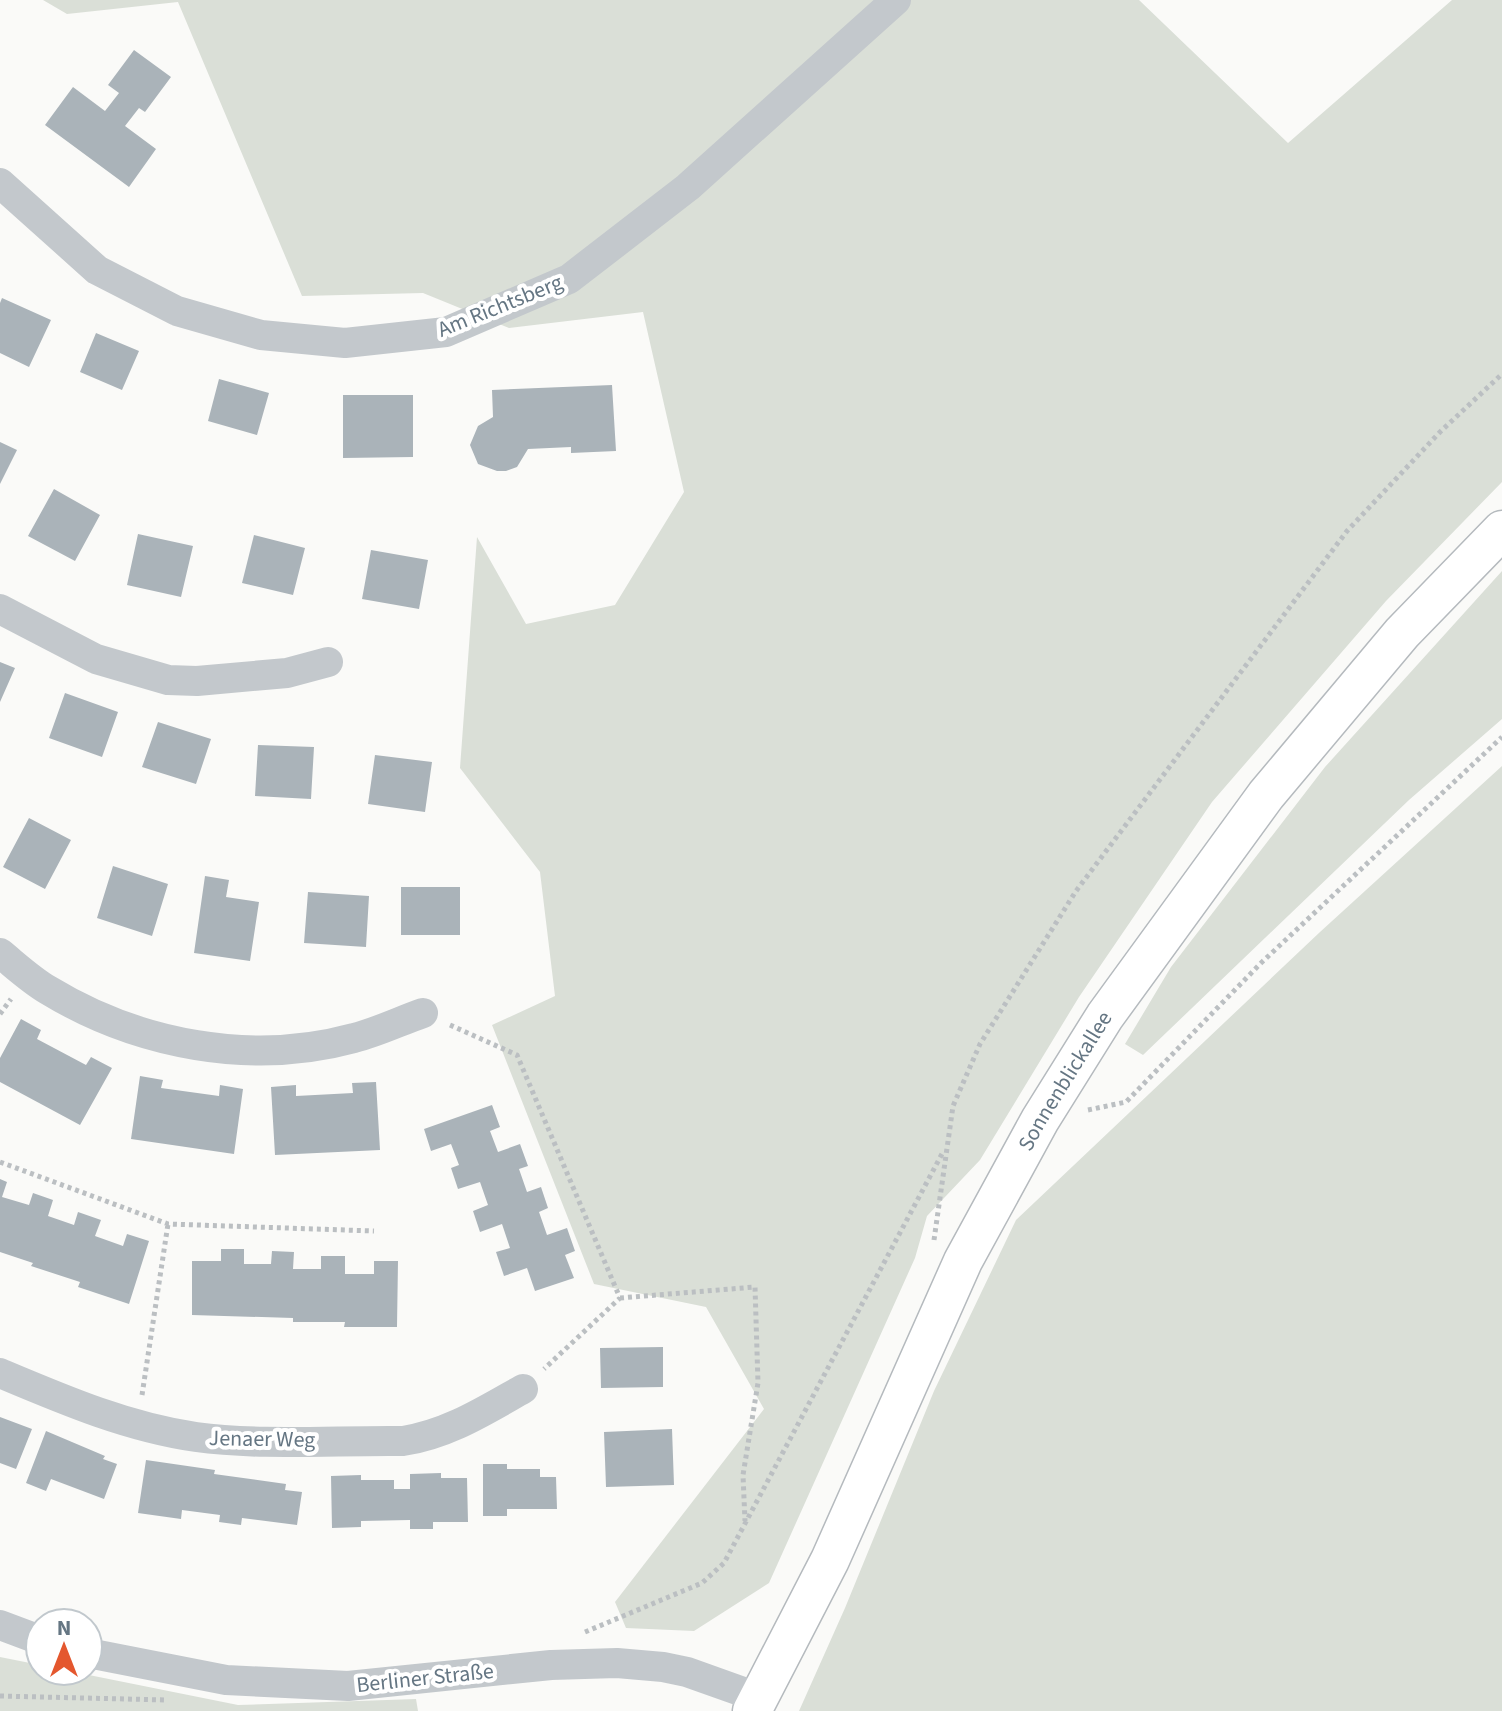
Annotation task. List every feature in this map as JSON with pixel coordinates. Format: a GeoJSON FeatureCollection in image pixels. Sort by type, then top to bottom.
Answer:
{"type":"FeatureCollection","features":[{"type":"Feature","properties":{"kind":"main road","name":"Sonnenblickallee"},"geometry":{"type":"LineString","coordinates":[[756,1704],[830,1560],[963,1261],[1040,1120],[1105,1016],[1266,795],[1402,633],[1502,530]]}},
{"type":"Feature","properties":{"kind":"street","name":"Am Richtsberg"},"geometry":{"type":"LineString","coordinates":[[2,190],[97,270],[177,311],[261,335],[345,343],[446,332],[569,279],[688,187],[896,0]]}},
{"type":"Feature","properties":{"kind":"street"},"geometry":{"type":"LineString","coordinates":[[0,609],[96,659],[168,680],[197,681],[287,673],[328,662]]}},
{"type":"Feature","properties":{"kind":"street"},"geometry":{"type":"LineString","coordinates":[[0,953],[47,989],[111,1022],[168,1040],[215,1047],[243,1050],[306,1047],[354,1038],[423,1013]]}},
{"type":"Feature","properties":{"kind":"street","name":"Jenaer Weg"},"geometry":{"type":"LineString","coordinates":[[0,1373],[89,1411],[196,1437],[224,1439],[403,1441],[425,1438],[449,1430],[523,1389]]}},
{"type":"Feature","properties":{"kind":"street"},"geometry":{"type":"LineString","coordinates":[[0,1625],[24,1634]]}},
{"type":"Feature","properties":{"kind":"street","name":"Berliner Straße"},"geometry":{"type":"LineString","coordinates":[[104,1656],[226,1680],[348,1686],[551,1665],[663,1667],[687,1672],[756,1704]]}},
{"type":"Feature","properties":{"kind":"path"},"geometry":{"type":"LineString","coordinates":[[933,1248],[953,1106],[980,1044],[1076,891],[1347,531],[1440,432],[1502,374]]}},
{"type":"Feature","properties":{"kind":"path"},"geometry":{"type":"LineString","coordinates":[[1040,1120],[1126,1102],[1261,963],[1502,737]]}},
{"type":"Feature","properties":{"kind":"path"},"geometry":{"type":"LineString","coordinates":[[423,1013],[517,1055],[620,1298]]}},
{"type":"Feature","properties":{"kind":"path"},"geometry":{"type":"LineString","coordinates":[[581,1664],[581,1633],[702,1583],[724,1563],[945,1148]]}},
{"type":"Feature","properties":{"kind":"path"},"geometry":{"type":"LineString","coordinates":[[0,1162],[168,1224],[374,1231]]}},
{"type":"Feature","properties":{"kind":"path"},"geometry":{"type":"LineString","coordinates":[[137,1424],[168,1224]]}},
{"type":"Feature","properties":{"kind":"path"},"geometry":{"type":"LineString","coordinates":[[523,1389],[620,1298],[755,1287],[758,1383],[743,1475],[746,1524]]}},
{"type":"Feature","properties":{"kind":"path"},"geometry":{"type":"LineString","coordinates":[[0,1696],[158,1702],[171,1699]]}},
{"type":"Feature","properties":{"kind":"shaded area"},"geometry":{"type":"Polygon","coordinates":[[[43,0],[1139,0],[1288,143],[1452,0],[1502,0],[1502,482],[1386,601],[1212,802],[1079,997],[980,1160],[927,1216],[915,1258],[769,1583],[694,1631],[626,1628],[615,1602],[764,1409],[706,1307],[594,1284],[492,1025],[555,996],[540,872],[460,768],[477,537],[526,624],[615,605],[684,492],[643,312],[509,328],[423,293],[302,296],[178,2],[67,14],[43,0]]]}},
{"type":"Feature","properties":{"kind":"shaded area"},"geometry":{"type":"Polygon","coordinates":[[[1502,571],[1502,719],[1409,800],[1143,1055],[1125,1044],[1171,967],[1325,767],[1502,571]]]}},
{"type":"Feature","properties":{"kind":"shaded area"},"geometry":{"type":"Polygon","coordinates":[[[1502,766],[1502,1711],[799,1711],[934,1391],[1016,1220],[1320,932],[1502,766]]]}},
{"type":"Feature","properties":{"kind":"shaded area"},"geometry":{"type":"Polygon","coordinates":[[[0,1657],[24,1662],[24,1687],[104,1687],[104,1678],[238,1705],[416,1699],[418,1711],[0,1711],[0,1657]]]}},
{"type":"Feature","properties":{"kind":"building"},"geometry":{"type":"Polygon","coordinates":[[[134,50],[171,77],[145,112],[139,108],[125,126],[156,149],[129,187],[45,125],[73,87],[105,111],[119,93],[108,85],[134,50]]]}},
{"type":"Feature","properties":{"kind":"building"},"geometry":{"type":"Polygon","coordinates":[[[2,298],[51,320],[29,367],[0,353],[2,298]]]}},
{"type":"Feature","properties":{"kind":"building"},"geometry":{"type":"Polygon","coordinates":[[[96,333],[139,351],[122,390],[80,372],[96,333]]]}},
{"type":"Feature","properties":{"kind":"building"},"geometry":{"type":"Polygon","coordinates":[[[219,379],[269,393],[257,435],[208,421],[219,379]]]}},
{"type":"Feature","properties":{"kind":"building"},"geometry":{"type":"Polygon","coordinates":[[[612,385],[616,451],[571,453],[571,447],[528,449],[517,467],[506,471],[478,464],[470,445],[478,426],[493,417],[492,390],[612,385]]]}},
{"type":"Feature","properties":{"kind":"building"},"geometry":{"type":"Polygon","coordinates":[[[343,395],[413,395],[413,457],[343,458],[343,395]]]}},
{"type":"Feature","properties":{"kind":"building"},"geometry":{"type":"Polygon","coordinates":[[[0,442],[17,450],[0,484],[0,442]]]}},
{"type":"Feature","properties":{"kind":"building"},"geometry":{"type":"Polygon","coordinates":[[[54,489],[100,515],[75,561],[28,536],[54,489]]]}},
{"type":"Feature","properties":{"kind":"building"},"geometry":{"type":"Polygon","coordinates":[[[138,534],[193,546],[181,597],[127,585],[138,534]]]}},
{"type":"Feature","properties":{"kind":"building"},"geometry":{"type":"Polygon","coordinates":[[[254,535],[305,548],[293,595],[242,583],[254,535]]]}},
{"type":"Feature","properties":{"kind":"building"},"geometry":{"type":"Polygon","coordinates":[[[371,550],[428,560],[419,609],[362,599],[371,550]]]}},
{"type":"Feature","properties":{"kind":"building"},"geometry":{"type":"Polygon","coordinates":[[[0,662],[15,668],[0,702],[0,662]]]}},
{"type":"Feature","properties":{"kind":"building"},"geometry":{"type":"Polygon","coordinates":[[[65,693],[118,712],[102,757],[49,738],[65,693]]]}},
{"type":"Feature","properties":{"kind":"building"},"geometry":{"type":"Polygon","coordinates":[[[158,722],[211,739],[196,784],[142,767],[158,722]]]}},
{"type":"Feature","properties":{"kind":"building"},"geometry":{"type":"Polygon","coordinates":[[[258,745],[314,747],[311,799],[255,796],[258,745]]]}},
{"type":"Feature","properties":{"kind":"building"},"geometry":{"type":"Polygon","coordinates":[[[375,755],[432,762],[425,812],[368,804],[375,755]]]}},
{"type":"Feature","properties":{"kind":"building"},"geometry":{"type":"Polygon","coordinates":[[[29,818],[71,840],[45,889],[3,867],[29,818]]]}},
{"type":"Feature","properties":{"kind":"building"},"geometry":{"type":"Polygon","coordinates":[[[113,866],[168,884],[152,936],[97,918],[113,866]]]}},
{"type":"Feature","properties":{"kind":"building"},"geometry":{"type":"Polygon","coordinates":[[[205,876],[229,880],[226,897],[259,902],[250,961],[194,953],[205,876]]]}},
{"type":"Feature","properties":{"kind":"building"},"geometry":{"type":"Polygon","coordinates":[[[401,887],[460,887],[460,935],[401,935],[401,887]]]}},
{"type":"Feature","properties":{"kind":"building"},"geometry":{"type":"Polygon","coordinates":[[[308,892],[369,896],[366,947],[304,943],[308,892]]]}},
{"type":"Feature","properties":{"kind":"building"},"geometry":{"type":"Polygon","coordinates":[[[21,1019],[41,1030],[37,1039],[86,1065],[91,1057],[112,1068],[80,1125],[0,1082],[0,1058],[21,1019]]]}},
{"type":"Feature","properties":{"kind":"building"},"geometry":{"type":"Polygon","coordinates":[[[140,1076],[163,1080],[161,1088],[219,1096],[220,1085],[243,1089],[234,1154],[131,1139],[140,1076]]]}},
{"type":"Feature","properties":{"kind":"building"},"geometry":{"type":"Polygon","coordinates":[[[376,1082],[380,1150],[275,1155],[271,1087],[296,1085],[296,1096],[353,1093],[352,1083],[376,1082]]]}},
{"type":"Feature","properties":{"kind":"building"},"geometry":{"type":"Polygon","coordinates":[[[492,1105],[500,1127],[490,1131],[498,1152],[520,1144],[528,1166],[519,1169],[527,1192],[541,1187],[548,1208],[539,1212],[547,1235],[567,1228],[575,1251],[565,1255],[574,1278],[535,1291],[527,1268],[504,1276],[496,1252],[510,1248],[502,1224],[480,1232],[473,1211],[488,1205],[480,1182],[458,1189],[451,1168],[459,1165],[451,1144],[431,1151],[424,1129],[492,1105]]]}},
{"type":"Feature","properties":{"kind":"building"},"geometry":{"type":"Polygon","coordinates":[[[0,1179],[7,1182],[2,1197],[29,1205],[33,1193],[53,1200],[48,1216],[74,1225],[78,1212],[101,1220],[95,1236],[123,1246],[127,1234],[149,1241],[129,1304],[78,1287],[80,1282],[0,1252],[0,1179]]]}},
{"type":"Feature","properties":{"kind":"building"},"geometry":{"type":"Polygon","coordinates":[[[221,1249],[244,1249],[244,1264],[271,1264],[272,1251],[294,1252],[293,1269],[321,1269],[321,1256],[345,1256],[345,1274],[374,1274],[374,1261],[398,1261],[397,1327],[344,1327],[345,1322],[192,1315],[192,1261],[221,1261],[221,1249]]]}},
{"type":"Feature","properties":{"kind":"building"},"geometry":{"type":"Polygon","coordinates":[[[663,1347],[663,1387],[601,1388],[600,1348],[663,1347]]]}},
{"type":"Feature","properties":{"kind":"building"},"geometry":{"type":"Polygon","coordinates":[[[0,1417],[32,1429],[16,1469],[0,1463],[0,1417]]]}},
{"type":"Feature","properties":{"kind":"building"},"geometry":{"type":"Polygon","coordinates":[[[672,1429],[674,1485],[606,1487],[604,1432],[672,1429]]]}},
{"type":"Feature","properties":{"kind":"building"},"geometry":{"type":"Polygon","coordinates":[[[46,1431],[117,1464],[104,1499],[51,1479],[46,1491],[26,1483],[46,1431]]]}},
{"type":"Feature","properties":{"kind":"building"},"geometry":{"type":"Polygon","coordinates":[[[146,1460],[286,1484],[285,1490],[302,1492],[297,1525],[242,1518],[241,1525],[219,1522],[220,1515],[182,1510],[181,1519],[138,1513],[146,1460]]]}},
{"type":"Feature","properties":{"kind":"building"},"geometry":{"type":"Polygon","coordinates":[[[483,1464],[507,1464],[507,1469],[540,1469],[540,1477],[556,1477],[557,1509],[507,1509],[507,1516],[483,1516],[483,1464]]]}},
{"type":"Feature","properties":{"kind":"building"},"geometry":{"type":"Polygon","coordinates":[[[441,1473],[441,1478],[467,1478],[468,1522],[433,1522],[433,1529],[410,1529],[410,1520],[361,1521],[361,1527],[332,1528],[331,1476],[361,1475],[361,1480],[394,1480],[394,1489],[410,1489],[410,1474],[441,1473]]]}}]}
